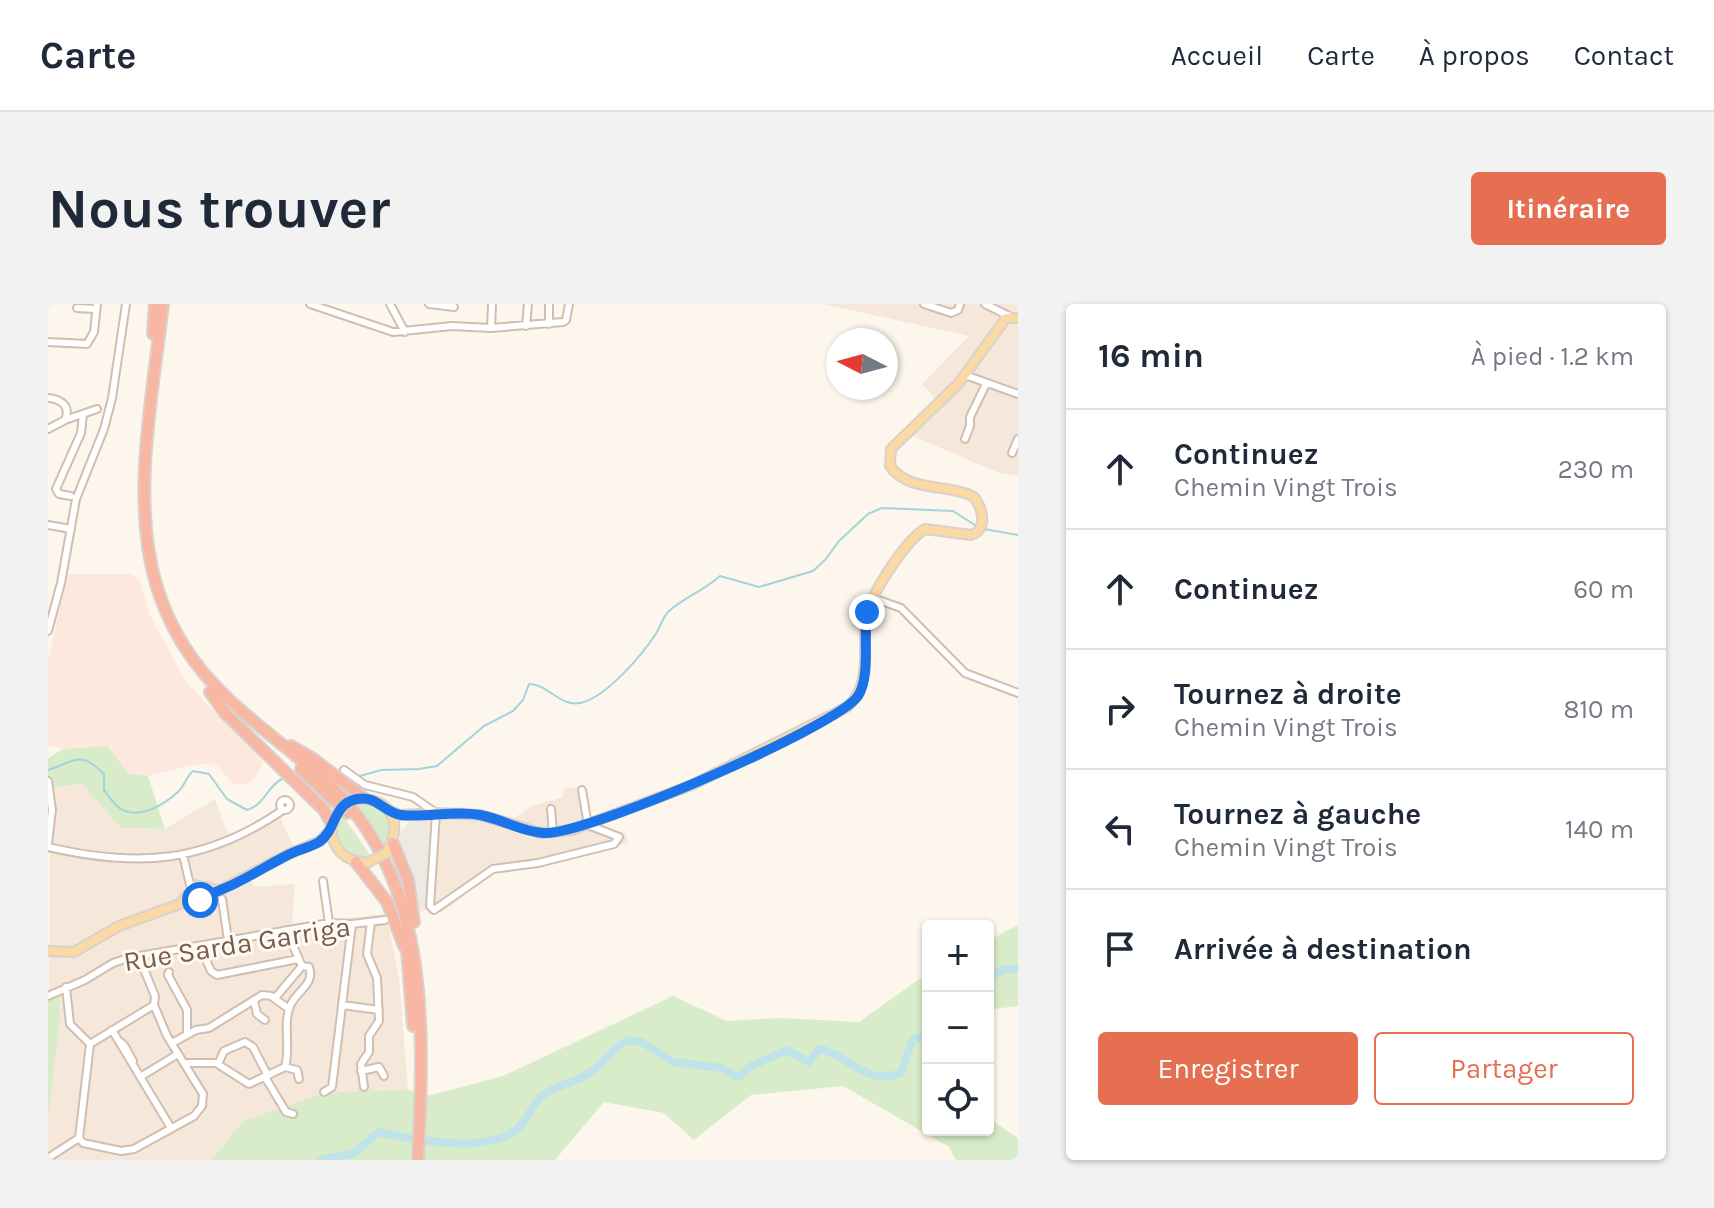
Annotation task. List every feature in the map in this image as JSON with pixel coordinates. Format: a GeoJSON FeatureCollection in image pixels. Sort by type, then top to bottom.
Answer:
{"type":"FeatureCollection","features":[{"type":"Feature","properties":{"kind":"highway"},"geometry":{"type":"LineString","coordinates":[[158,304],[139,473],[138,524],[151,591],[181,653],[225,713],[324,810],[333,823]]}},
{"type":"Feature","properties":{"kind":"highway"},"geometry":{"type":"LineString","coordinates":[[158,304],[143,506],[151,564],[167,613],[190,655],[225,698],[338,793],[379,848],[404,905],[416,960],[420,1004]]}},
{"type":"Feature","properties":{"kind":"highway"},"geometry":{"type":"LineString","coordinates":[[210,692],[310,777],[353,820],[369,844],[393,891],[404,928],[417,1054]]}},
{"type":"Feature","properties":{"kind":"highway"},"geometry":{"type":"LineString","coordinates":[[260,729],[312,758],[360,798]]}},
{"type":"Feature","properties":{"kind":"highway"},"geometry":{"type":"LineString","coordinates":[[393,843],[408,880],[418,959],[420,1004],[415,1160]]}},
{"type":"Feature","properties":{"kind":"highway"},"geometry":{"type":"LineString","coordinates":[[361,862],[394,914],[408,965]]}},
{"type":"Feature","properties":{"kind":"main road"},"geometry":{"type":"LineString","coordinates":[[388,810],[400,815],[480,815],[534,832],[553,833],[588,825],[715,774],[829,718],[856,699],[863,685],[866,618],[873,598],[906,547],[923,530],[931,528],[969,535],[979,532],[982,523],[980,507],[974,497],[904,479],[893,471],[889,461],[894,444],[965,375],[1013,317]]}},
{"type":"Feature","properties":{"kind":"main road"},"geometry":{"type":"LineString","coordinates":[[48,951],[74,952],[119,926],[177,905],[198,892],[220,894],[289,854],[320,841],[347,803],[360,798],[382,804],[396,829]]}},
{"type":"Feature","properties":{"kind":"main road"},"geometry":{"type":"LineString","coordinates":[[333,823],[335,845],[340,853],[361,862],[386,853],[393,843],[396,829],[405,820],[425,814]]}},
{"type":"Feature","properties":{"kind":"main road"},"geometry":{"type":"LineString","coordinates":[[309,847],[335,845]]}},
{"type":"Feature","properties":{"kind":"street"},"geometry":{"type":"LineString","coordinates":[[48,631],[80,489],[110,408],[126,304]]}},
{"type":"Feature","properties":{"kind":"street"},"geometry":{"type":"LineString","coordinates":[[310,304],[380,328],[405,332],[452,326],[491,328],[549,324],[566,320],[569,304]]}},
{"type":"Feature","properties":{"kind":"street"},"geometry":{"type":"LineString","coordinates":[[380,304],[390,305],[405,332]]}},
{"type":"Feature","properties":{"kind":"street"},"geometry":{"type":"LineString","coordinates":[[429,304],[454,306],[452,326]]}},
{"type":"Feature","properties":{"kind":"street"},"geometry":{"type":"LineString","coordinates":[[491,328],[492,304]]}},
{"type":"Feature","properties":{"kind":"street"},"geometry":{"type":"LineString","coordinates":[[526,326],[528,304]]}},
{"type":"Feature","properties":{"kind":"street"},"geometry":{"type":"LineString","coordinates":[[549,304],[549,324]]}},
{"type":"Feature","properties":{"kind":"street"},"geometry":{"type":"LineString","coordinates":[[924,304],[951,313],[958,310],[960,304]]}},
{"type":"Feature","properties":{"kind":"street"},"geometry":{"type":"LineString","coordinates":[[985,304],[1013,317]]}},
{"type":"Feature","properties":{"kind":"street"},"geometry":{"type":"LineString","coordinates":[[48,342],[87,344],[94,332],[97,307],[77,308]]}},
{"type":"Feature","properties":{"kind":"street"},"geometry":{"type":"LineString","coordinates":[[965,375],[1018,394]]}},
{"type":"Feature","properties":{"kind":"street"},"geometry":{"type":"LineString","coordinates":[[965,439],[970,417],[986,384]]}},
{"type":"Feature","properties":{"kind":"street"},"geometry":{"type":"LineString","coordinates":[[48,398],[65,404],[65,420]]}},
{"type":"Feature","properties":{"kind":"street"},"geometry":{"type":"LineString","coordinates":[[49,430],[65,420],[97,409]]}},
{"type":"Feature","properties":{"kind":"street"},"geometry":{"type":"LineString","coordinates":[[71,496],[59,494],[56,489],[81,433],[83,414]]}},
{"type":"Feature","properties":{"kind":"street"},"geometry":{"type":"LineString","coordinates":[[1012,453],[1018,439]]}},
{"type":"Feature","properties":{"kind":"street"},"geometry":{"type":"LineString","coordinates":[[48,525],[71,529]]}},
{"type":"Feature","properties":{"kind":"street"},"geometry":{"type":"LineString","coordinates":[[873,598],[901,608],[965,673],[1018,693]]}},
{"type":"Feature","properties":{"kind":"street"},"geometry":{"type":"LineString","coordinates":[[344,770],[365,785],[413,797],[436,813],[430,906],[434,910],[493,869],[538,863],[611,846],[619,837],[588,825],[582,790]]}},
{"type":"Feature","properties":{"kind":"street"},"geometry":{"type":"LineString","coordinates":[[48,781],[52,810],[48,845],[119,860],[183,855],[233,839],[283,810]]}},
{"type":"Feature","properties":{"kind":"street"},"geometry":{"type":"LineString","coordinates":[[551,809],[553,833]]}},
{"type":"Feature","properties":{"kind":"street"},"geometry":{"type":"LineString","coordinates":[[183,855],[198,892]]}},
{"type":"Feature","properties":{"kind":"street"},"geometry":{"type":"LineString","coordinates":[[323,881],[329,923]]}},
{"type":"Feature","properties":{"kind":"street"},"geometry":{"type":"LineString","coordinates":[[220,894],[228,940]]}},
{"type":"Feature","properties":{"kind":"street","name":"Rue Sarda Garriga"},"geometry":{"type":"LineString","coordinates":[[48,996],[85,980],[113,963],[139,957],[329,923],[385,920]]}},
{"type":"Feature","properties":{"kind":"street"},"geometry":{"type":"LineString","coordinates":[[364,1087],[362,1061],[369,1052],[369,1036],[379,1021],[376,974],[367,954],[371,922]]}},
{"type":"Feature","properties":{"kind":"street"},"geometry":{"type":"LineString","coordinates":[[324,1092],[332,1087],[352,924]]}},
{"type":"Feature","properties":{"kind":"street"},"geometry":{"type":"LineString","coordinates":[[285,1067],[289,1009],[311,979],[311,969],[300,962],[286,930]]}},
{"type":"Feature","properties":{"kind":"street"},"geometry":{"type":"LineString","coordinates":[[200,946],[211,971],[217,975],[300,962]]}},
{"type":"Feature","properties":{"kind":"street"},"geometry":{"type":"LineString","coordinates":[[90,1044],[79,1138],[83,1143],[128,1151],[194,1116],[203,1100],[201,1090],[178,1054],[154,1005],[155,996],[139,957]]}},
{"type":"Feature","properties":{"kind":"street"},"geometry":{"type":"LineString","coordinates":[[275,998],[300,962]]}},
{"type":"Feature","properties":{"kind":"street"},"geometry":{"type":"LineString","coordinates":[[169,972],[187,1010],[187,1034]]}},
{"type":"Feature","properties":{"kind":"street"},"geometry":{"type":"LineString","coordinates":[[66,987],[70,1024],[90,1044]]}},
{"type":"Feature","properties":{"kind":"street"},"geometry":{"type":"LineString","coordinates":[[172,1043],[187,1034],[209,1028],[262,995],[275,998],[289,1009]]}},
{"type":"Feature","properties":{"kind":"street"},"geometry":{"type":"LineString","coordinates":[[254,1001],[257,1014],[265,1020]]}},
{"type":"Feature","properties":{"kind":"street"},"geometry":{"type":"LineString","coordinates":[[90,1044],[154,1005]]}},
{"type":"Feature","properties":{"kind":"street"},"geometry":{"type":"LineString","coordinates":[[342,1005],[379,1010]]}},
{"type":"Feature","properties":{"kind":"street"},"geometry":{"type":"LineString","coordinates":[[112,1030],[171,1128]]}},
{"type":"Feature","properties":{"kind":"street"},"geometry":{"type":"LineString","coordinates":[[218,1064],[224,1051],[245,1042],[253,1047],[286,1112],[293,1114]]}},
{"type":"Feature","properties":{"kind":"street"},"geometry":{"type":"LineString","coordinates":[[138,1074],[178,1054]]}},
{"type":"Feature","properties":{"kind":"street"},"geometry":{"type":"LineString","coordinates":[[185,1063],[218,1064],[246,1083],[267,1077],[285,1067],[297,1070],[299,1079]]}},
{"type":"Feature","properties":{"kind":"street"},"geometry":{"type":"LineString","coordinates":[[361,1071],[379,1067],[384,1076]]}},
{"type":"Feature","properties":{"kind":"street"},"geometry":{"type":"LineString","coordinates":[[48,1158],[79,1138]]}},
{"type":"Feature","properties":{"kind":"shaded area"},"geometry":{"type":"Polygon","coordinates":[[[823,304],[1018,304],[1018,476],[999,473],[903,432],[936,400],[922,384],[969,336],[823,304]]]}},
{"type":"Feature","properties":{"kind":"shaded area"},"geometry":{"type":"Polygon","coordinates":[[[67,574],[130,574],[140,580],[149,614],[187,683],[218,716],[251,744],[263,763],[255,778],[249,783],[232,783],[218,766],[210,764],[148,776],[129,774],[106,746],[63,749],[48,745],[48,660],[67,574]]]}},
{"type":"Feature","properties":{"kind":"shaded area"},"geometry":{"type":"Polygon","coordinates":[[[82,784],[121,828],[165,829],[215,799],[231,842],[280,817],[294,848],[246,871],[254,887],[295,884],[292,924],[386,914],[399,977],[408,1090],[243,1121],[211,1160],[48,1160],[50,788],[82,784]]]}},
{"type":"Feature","properties":{"kind":"shaded area"},"geometry":{"type":"Polygon","coordinates":[[[585,787],[591,824],[605,830],[625,832],[628,843],[538,867],[502,870],[474,884],[441,912],[428,914],[434,819],[440,809],[460,807],[514,818],[532,806],[563,797],[564,788],[585,787]]]}},
{"type":"Feature","properties":{"kind":"shaded area"},"geometry":{"type":"Polygon","coordinates":[[[434,819],[428,910],[420,912],[411,870],[399,839],[402,829],[409,822],[434,819]]]}},
{"type":"Feature","properties":{"kind":"green space"},"geometry":{"type":"Polygon","coordinates":[[[107,746],[129,774],[148,776],[165,829],[121,828],[82,784],[50,788],[52,821],[48,830],[48,758],[63,749],[107,746]]]}},
{"type":"Feature","properties":{"kind":"green space"},"geometry":{"type":"Polygon","coordinates":[[[362,801],[381,807],[390,818],[391,832],[385,850],[353,804],[362,801]]]}},
{"type":"Feature","properties":{"kind":"green space"},"geometry":{"type":"Polygon","coordinates":[[[341,813],[372,858],[352,857],[340,848],[336,832],[341,813]]]}},
{"type":"Feature","properties":{"kind":"green space"},"geometry":{"type":"Polygon","coordinates":[[[1018,925],[1018,1006],[994,1009],[994,938],[1018,925]]]}},
{"type":"Feature","properties":{"kind":"green space"},"geometry":{"type":"Polygon","coordinates":[[[922,977],[922,1131],[843,1086],[751,1095],[694,1140],[664,1113],[604,1102],[555,1160],[211,1160],[243,1121],[327,1092],[408,1090],[427,1096],[503,1076],[673,996],[727,1021],[779,1018],[859,1022],[922,977]]]}},
{"type":"Feature","properties":{"kind":"green space"},"geometry":{"type":"Polygon","coordinates":[[[60,992],[60,1017],[48,1118],[48,1000],[60,992]]]}},
{"type":"Feature","properties":{"kind":"green space"},"geometry":{"type":"Polygon","coordinates":[[[994,1122],[1018,1138],[1018,1160],[956,1160],[949,1147],[930,1136],[994,1136],[994,1122]]]}},
{"type":"Feature","properties":{"kind":"waterway"},"geometry":{"type":"LineString","coordinates":[[360,776],[381,770],[437,766],[484,726],[513,711],[523,700],[529,684],[566,702],[580,703],[590,699],[612,684],[633,663],[669,611],[720,576],[759,587],[813,571],[868,514],[882,508],[953,511],[978,527]]}},
{"type":"Feature","properties":{"kind":"waterway"},"geometry":{"type":"LineString","coordinates":[[984,529],[1018,535]]}},
{"type":"Feature","properties":{"kind":"waterway"},"geometry":{"type":"LineString","coordinates":[[48,770],[72,761],[89,762],[104,774],[104,790],[114,803],[121,809],[136,813],[167,801],[179,791],[193,771],[209,774],[227,799],[247,810],[258,804],[282,779]]}},
{"type":"Feature","properties":{"kind":"waterway"},"geometry":{"type":"LineString","coordinates":[[994,974],[1005,969],[1018,969]]}},
{"type":"Feature","properties":{"kind":"waterway"},"geometry":{"type":"LineString","coordinates":[[321,1160],[354,1153],[379,1132],[449,1143],[486,1142],[502,1137],[520,1126],[542,1096],[591,1072],[628,1040],[642,1042],[673,1062],[722,1068],[735,1076],[787,1050],[809,1062],[819,1049],[867,1073],[888,1076],[901,1073],[911,1043],[922,1038]]}},
{"type":"Feature","properties":{"kind":"route"},"geometry":{"type":"LineString","coordinates":[[200,900],[320,841],[328,834],[340,808],[355,799],[373,800],[400,815],[480,815],[534,832],[554,833],[580,828],[692,785],[829,718],[854,701],[864,678],[867,612]]}}]}
